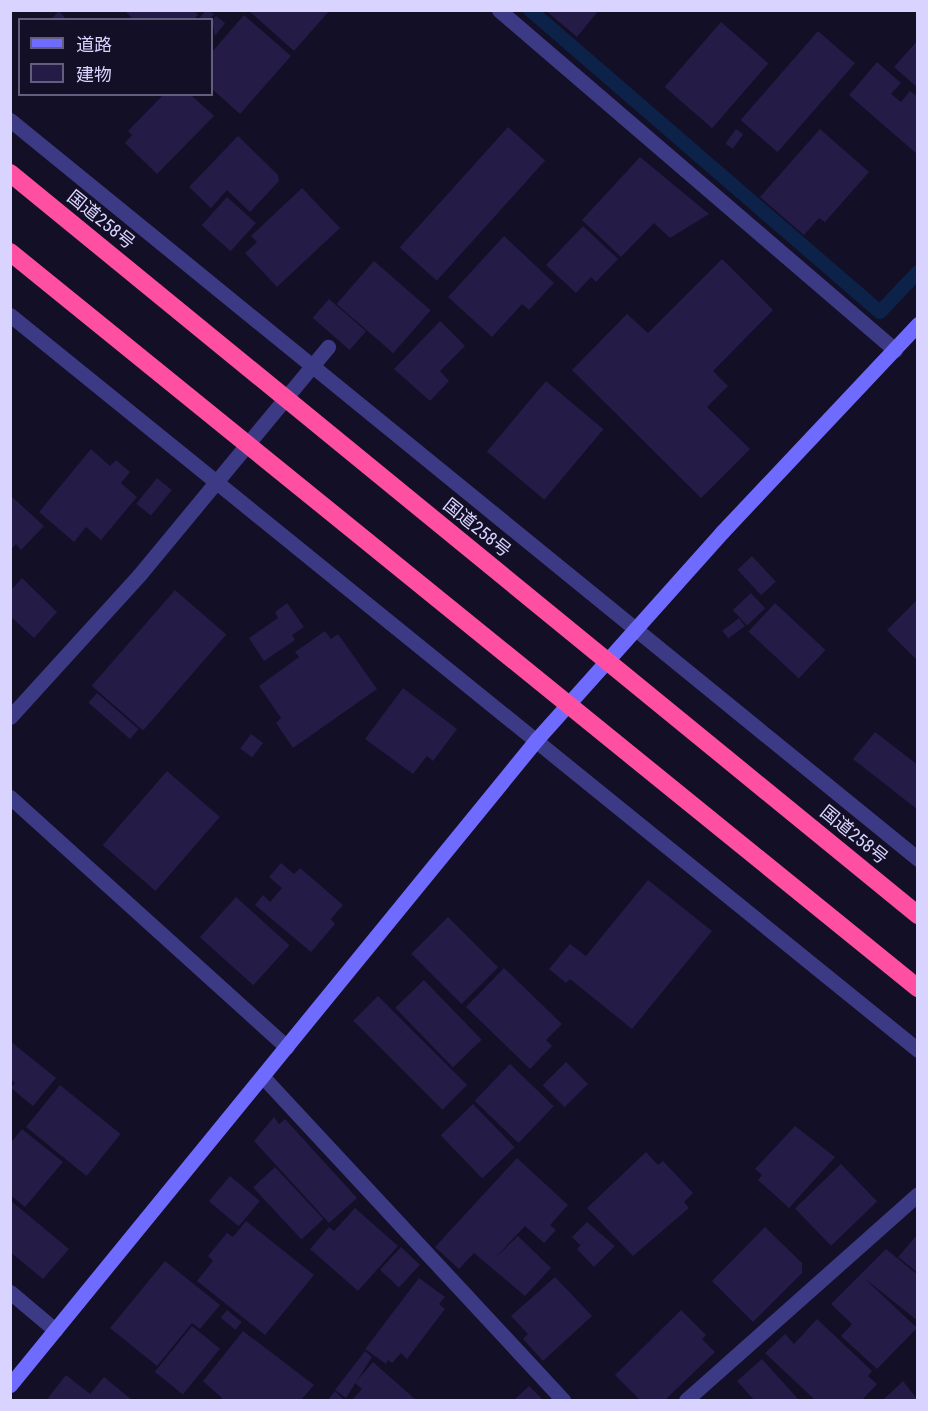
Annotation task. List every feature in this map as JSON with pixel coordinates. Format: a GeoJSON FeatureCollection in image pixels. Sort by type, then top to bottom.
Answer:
{"type":"FeatureCollection","features":[{"type":"Feature","properties":{"kind":"highway","name":"国道258号"},"geometry":{"type":"LineString","coordinates":[[10,173],[918,915]]}},
{"type":"Feature","properties":{"kind":"highway"},"geometry":{"type":"LineString","coordinates":[[10,252],[918,988]]}},
{"type":"Feature","properties":{"kind":"street"},"geometry":{"type":"LineString","coordinates":[[499,10],[895,350]]}},
{"type":"Feature","properties":{"kind":"street"},"geometry":{"type":"LineString","coordinates":[[10,120],[918,859]]}},
{"type":"Feature","properties":{"kind":"street"},"geometry":{"type":"LineString","coordinates":[[10,315],[215,483],[537,739],[918,1050]]}},
{"type":"Feature","properties":{"kind":"street"},"geometry":{"type":"LineString","coordinates":[[10,1385],[537,739],[635,629],[918,324]]}},
{"type":"Feature","properties":{"kind":"street"},"geometry":{"type":"LineString","coordinates":[[10,717],[140,574],[328,347]]}},
{"type":"Feature","properties":{"kind":"street"},"geometry":{"type":"LineString","coordinates":[[10,797],[287,1047]]}},
{"type":"Feature","properties":{"kind":"street"},"geometry":{"type":"LineString","coordinates":[[263,1077],[563,1401]]}},
{"type":"Feature","properties":{"kind":"street"},"geometry":{"type":"LineString","coordinates":[[686,1401],[918,1194]]}},
{"type":"Feature","properties":{"kind":"street"},"geometry":{"type":"LineString","coordinates":[[10,1292],[55,1330]]}},
{"type":"Feature","properties":{"kind":"building"},"geometry":{"type":"Polygon","coordinates":[[[124,10],[193,10],[198,15],[196,18],[132,18],[124,10]]]}},
{"type":"Feature","properties":{"kind":"building"},"geometry":{"type":"Polygon","coordinates":[[[206,10],[214,14],[211,18],[200,18],[206,10]]]}},
{"type":"Feature","properties":{"kind":"building"},"geometry":{"type":"Polygon","coordinates":[[[248,10],[330,10],[294,51],[248,10]]]}},
{"type":"Feature","properties":{"kind":"building"},"geometry":{"type":"Polygon","coordinates":[[[545,10],[599,10],[577,37],[545,10]]]}},
{"type":"Feature","properties":{"kind":"building"},"geometry":{"type":"Polygon","coordinates":[[[59,11],[65,18],[52,18],[59,11]]]}},
{"type":"Feature","properties":{"kind":"building"},"geometry":{"type":"Polygon","coordinates":[[[244,15],[291,56],[240,114],[213,90],[213,51],[244,15]]]}},
{"type":"Feature","properties":{"kind":"building"},"geometry":{"type":"Polygon","coordinates":[[[216,16],[225,23],[215,36],[213,26],[216,16]]]}},
{"type":"Feature","properties":{"kind":"building"},"geometry":{"type":"Polygon","coordinates":[[[721,22],[769,63],[712,128],[665,87],[721,22]]]}},
{"type":"Feature","properties":{"kind":"building"},"geometry":{"type":"Polygon","coordinates":[[[818,31],[855,63],[778,152],[741,120],[818,31]]]}},
{"type":"Feature","properties":{"kind":"building"},"geometry":{"type":"Polygon","coordinates":[[[918,40],[918,88],[894,67],[918,40]]]}},
{"type":"Feature","properties":{"kind":"building"},"geometry":{"type":"Polygon","coordinates":[[[877,62],[901,83],[891,94],[901,102],[910,91],[918,97],[918,155],[849,95],[877,62]]]}},
{"type":"Feature","properties":{"kind":"building"},"geometry":{"type":"Polygon","coordinates":[[[162,96],[192,96],[214,116],[157,174],[125,143],[132,135],[128,131],[162,96]]]}},
{"type":"Feature","properties":{"kind":"building"},"geometry":{"type":"Polygon","coordinates":[[[508,127],[545,160],[437,281],[400,247],[508,127]]]}},
{"type":"Feature","properties":{"kind":"building"},"geometry":{"type":"Polygon","coordinates":[[[736,129],[743,134],[733,149],[725,144],[736,129]]]}},
{"type":"Feature","properties":{"kind":"building"},"geometry":{"type":"Polygon","coordinates":[[[820,129],[869,172],[825,222],[819,218],[804,235],[760,197],[820,129]]]}},
{"type":"Feature","properties":{"kind":"building"},"geometry":{"type":"Polygon","coordinates":[[[238,136],[278,175],[279,181],[250,212],[227,190],[211,208],[189,187],[238,136]]]}},
{"type":"Feature","properties":{"kind":"building"},"geometry":{"type":"Polygon","coordinates":[[[640,157],[709,214],[670,238],[654,223],[621,257],[582,220],[640,157]]]}},
{"type":"Feature","properties":{"kind":"building"},"geometry":{"type":"Polygon","coordinates":[[[302,188],[340,228],[277,287],[245,253],[257,242],[251,236],[302,188]]]}},
{"type":"Feature","properties":{"kind":"building"},"geometry":{"type":"Polygon","coordinates":[[[227,197],[256,223],[231,251],[202,225],[227,197]]]}},
{"type":"Feature","properties":{"kind":"building"},"geometry":{"type":"Polygon","coordinates":[[[583,226],[618,259],[596,282],[591,277],[576,293],[546,265],[583,226]]]}},
{"type":"Feature","properties":{"kind":"building"},"geometry":{"type":"Polygon","coordinates":[[[504,236],[554,283],[529,310],[522,304],[492,337],[448,297],[504,236]]]}},
{"type":"Feature","properties":{"kind":"building"},"geometry":{"type":"Polygon","coordinates":[[[722,259],[773,310],[713,371],[728,386],[707,407],[750,449],[701,498],[572,370],[627,314],[648,333],[722,259]]]}},
{"type":"Feature","properties":{"kind":"building"},"geometry":{"type":"Polygon","coordinates":[[[374,261],[431,310],[393,353],[337,304],[374,261]]]}},
{"type":"Feature","properties":{"kind":"building"},"geometry":{"type":"Polygon","coordinates":[[[329,299],[366,331],[350,350],[313,318],[329,299]]]}},
{"type":"Feature","properties":{"kind":"building"},"geometry":{"type":"Polygon","coordinates":[[[440,321],[465,346],[440,371],[449,381],[430,401],[394,369],[440,321]]]}},
{"type":"Feature","properties":{"kind":"building"},"geometry":{"type":"Polygon","coordinates":[[[546,381],[603,429],[544,500],[487,451],[546,381]]]}},
{"type":"Feature","properties":{"kind":"building"},"geometry":{"type":"Polygon","coordinates":[[[91,449],[110,466],[116,460],[130,472],[121,483],[137,497],[101,540],[86,527],[74,542],[39,512],[91,449]]]}},
{"type":"Feature","properties":{"kind":"building"},"geometry":{"type":"Polygon","coordinates":[[[157,478],[172,490],[151,516],[136,504],[157,478]]]}},
{"type":"Feature","properties":{"kind":"building"},"geometry":{"type":"Polygon","coordinates":[[[10,495],[44,526],[21,550],[16,544],[10,550],[10,495]]]}},
{"type":"Feature","properties":{"kind":"building"},"geometry":{"type":"Polygon","coordinates":[[[752,556],[776,582],[761,595],[737,570],[752,556]]]}},
{"type":"Feature","properties":{"kind":"building"},"geometry":{"type":"Polygon","coordinates":[[[22,578],[57,612],[34,638],[10,616],[10,591],[22,578]]]}},
{"type":"Feature","properties":{"kind":"building"},"geometry":{"type":"Polygon","coordinates":[[[175,590],[226,635],[143,730],[92,686],[175,590]]]}},
{"type":"Feature","properties":{"kind":"building"},"geometry":{"type":"Polygon","coordinates":[[[751,593],[765,608],[747,625],[733,610],[751,593]]]}},
{"type":"Feature","properties":{"kind":"building"},"geometry":{"type":"Polygon","coordinates":[[[918,599],[918,661],[887,630],[918,599]]]}},
{"type":"Feature","properties":{"kind":"building"},"geometry":{"type":"Polygon","coordinates":[[[287,603],[304,627],[292,635],[295,640],[264,661],[249,638],[278,618],[275,612],[287,603]]]}},
{"type":"Feature","properties":{"kind":"building"},"geometry":{"type":"Polygon","coordinates":[[[775,603],[825,650],[799,679],[748,632],[775,603]]]}},
{"type":"Feature","properties":{"kind":"building"},"geometry":{"type":"Polygon","coordinates":[[[739,618],[745,626],[728,639],[722,631],[739,618]]]}},
{"type":"Feature","properties":{"kind":"building"},"geometry":{"type":"Polygon","coordinates":[[[325,631],[331,639],[338,634],[377,689],[293,748],[276,723],[281,718],[259,686],[299,657],[295,652],[325,631]]]}},
{"type":"Feature","properties":{"kind":"building"},"geometry":{"type":"Polygon","coordinates":[[[403,688],[457,729],[433,761],[427,756],[413,774],[365,739],[403,688]]]}},
{"type":"Feature","properties":{"kind":"building"},"geometry":{"type":"Polygon","coordinates":[[[97,693],[139,729],[130,739],[88,703],[97,693]]]}},
{"type":"Feature","properties":{"kind":"building"},"geometry":{"type":"Polygon","coordinates":[[[875,732],[918,765],[918,810],[853,759],[875,732]]]}},
{"type":"Feature","properties":{"kind":"building"},"geometry":{"type":"Polygon","coordinates":[[[251,734],[263,743],[252,757],[240,748],[251,734]]]}},
{"type":"Feature","properties":{"kind":"building"},"geometry":{"type":"Polygon","coordinates":[[[167,771],[220,817],[156,891],[103,845],[167,771]]]}},
{"type":"Feature","properties":{"kind":"building"},"geometry":{"type":"Polygon","coordinates":[[[281,863],[294,874],[300,868],[343,905],[331,919],[335,924],[311,952],[255,905],[263,895],[270,902],[282,888],[269,877],[281,863]]]}},
{"type":"Feature","properties":{"kind":"building"},"geometry":{"type":"Polygon","coordinates":[[[648,880],[712,931],[632,1029],[570,979],[566,983],[549,969],[570,944],[586,956],[648,880]]]}},
{"type":"Feature","properties":{"kind":"building"},"geometry":{"type":"Polygon","coordinates":[[[236,897],[290,945],[253,985],[200,937],[236,897]]]}},
{"type":"Feature","properties":{"kind":"building"},"geometry":{"type":"Polygon","coordinates":[[[448,917],[498,967],[461,1004],[411,954],[448,917]]]}},
{"type":"Feature","properties":{"kind":"building"},"geometry":{"type":"Polygon","coordinates":[[[504,968],[562,1024],[546,1040],[552,1046],[530,1069],[466,1007],[504,968]]]}},
{"type":"Feature","properties":{"kind":"building"},"geometry":{"type":"Polygon","coordinates":[[[424,980],[482,1040],[453,1067],[395,1008],[424,980]]]}},
{"type":"Feature","properties":{"kind":"building"},"geometry":{"type":"Polygon","coordinates":[[[378,996],[467,1085],[442,1110],[353,1021],[378,996]]]}},
{"type":"Feature","properties":{"kind":"building"},"geometry":{"type":"Polygon","coordinates":[[[10,1041],[56,1078],[33,1106],[11,1088],[15,1083],[10,1079],[10,1041]]]}},
{"type":"Feature","properties":{"kind":"building"},"geometry":{"type":"Polygon","coordinates":[[[566,1062],[588,1084],[565,1107],[543,1085],[566,1062]]]}},
{"type":"Feature","properties":{"kind":"building"},"geometry":{"type":"Polygon","coordinates":[[[510,1064],[554,1106],[518,1143],[475,1101],[510,1064]]]}},
{"type":"Feature","properties":{"kind":"building"},"geometry":{"type":"Polygon","coordinates":[[[60,1085],[121,1134],[87,1176],[26,1127],[60,1085]]]}},
{"type":"Feature","properties":{"kind":"building"},"geometry":{"type":"Polygon","coordinates":[[[473,1104],[515,1147],[482,1178],[441,1135],[473,1104]]]}},
{"type":"Feature","properties":{"kind":"building"},"geometry":{"type":"Polygon","coordinates":[[[274,1117],[279,1124],[285,1119],[357,1198],[329,1223],[254,1141],[274,1117]]]}},
{"type":"Feature","properties":{"kind":"building"},"geometry":{"type":"Polygon","coordinates":[[[795,1126],[835,1157],[789,1208],[758,1180],[762,1175],[755,1169],[795,1126]]]}},
{"type":"Feature","properties":{"kind":"building"},"geometry":{"type":"Polygon","coordinates":[[[22,1129],[63,1162],[25,1207],[10,1195],[10,1144],[22,1129]]]}},
{"type":"Feature","properties":{"kind":"building"},"geometry":{"type":"Polygon","coordinates":[[[646,1152],[658,1165],[663,1161],[693,1193],[684,1202],[689,1208],[633,1256],[587,1208],[646,1152]]]}},
{"type":"Feature","properties":{"kind":"building"},"geometry":{"type":"Polygon","coordinates":[[[517,1158],[568,1205],[550,1225],[556,1230],[544,1243],[525,1226],[493,1260],[518,1236],[551,1268],[525,1296],[474,1253],[459,1269],[435,1247],[517,1158]]]}},
{"type":"Feature","properties":{"kind":"building"},"geometry":{"type":"Polygon","coordinates":[[[841,1164],[877,1201],[831,1246],[795,1208],[841,1164]]]}},
{"type":"Feature","properties":{"kind":"building"},"geometry":{"type":"Polygon","coordinates":[[[275,1167],[323,1219],[301,1239],[253,1187],[275,1167]]]}},
{"type":"Feature","properties":{"kind":"building"},"geometry":{"type":"Polygon","coordinates":[[[230,1176],[260,1201],[239,1226],[209,1201],[230,1176]]]}},
{"type":"Feature","properties":{"kind":"building"},"geometry":{"type":"Polygon","coordinates":[[[10,1200],[69,1249],[43,1279],[10,1252],[10,1200]]]}},
{"type":"Feature","properties":{"kind":"building"},"geometry":{"type":"Polygon","coordinates":[[[355,1208],[398,1246],[358,1291],[310,1249],[329,1227],[334,1231],[355,1208]]]}},
{"type":"Feature","properties":{"kind":"building"},"geometry":{"type":"Polygon","coordinates":[[[246,1221],[314,1275],[265,1335],[197,1281],[213,1261],[208,1256],[227,1233],[233,1237],[246,1221]]]}},
{"type":"Feature","properties":{"kind":"building"},"geometry":{"type":"Polygon","coordinates":[[[587,1222],[615,1246],[594,1267],[577,1249],[587,1238],[580,1245],[572,1237],[587,1222]]]}},
{"type":"Feature","properties":{"kind":"building"},"geometry":{"type":"Polygon","coordinates":[[[765,1227],[802,1263],[802,1273],[753,1322],[712,1281],[765,1227]]]}},
{"type":"Feature","properties":{"kind":"building"},"geometry":{"type":"Polygon","coordinates":[[[918,1234],[918,1273],[898,1257],[918,1234]]]}},
{"type":"Feature","properties":{"kind":"building"},"geometry":{"type":"Polygon","coordinates":[[[401,1247],[420,1265],[399,1287],[380,1270],[401,1247]]]}},
{"type":"Feature","properties":{"kind":"building"},"geometry":{"type":"Polygon","coordinates":[[[886,1249],[918,1275],[918,1321],[864,1278],[917,1328],[877,1369],[841,1336],[852,1324],[831,1304],[886,1249]]]}},
{"type":"Feature","properties":{"kind":"building"},"geometry":{"type":"Polygon","coordinates":[[[165,1261],[220,1305],[200,1329],[192,1323],[157,1366],[110,1328],[165,1261]]]}},
{"type":"Feature","properties":{"kind":"building"},"geometry":{"type":"Polygon","coordinates":[[[555,1277],[592,1316],[543,1361],[523,1339],[528,1334],[511,1316],[555,1277]]]}},
{"type":"Feature","properties":{"kind":"building"},"geometry":{"type":"Polygon","coordinates":[[[419,1278],[445,1297],[439,1304],[445,1309],[407,1359],[401,1353],[392,1363],[388,1360],[386,1364],[365,1349],[419,1278]]]}},
{"type":"Feature","properties":{"kind":"building"},"geometry":{"type":"Polygon","coordinates":[[[227,1310],[242,1322],[235,1330],[221,1318],[227,1310]]]}},
{"type":"Feature","properties":{"kind":"building"},"geometry":{"type":"Polygon","coordinates":[[[681,1310],[706,1335],[702,1339],[715,1352],[665,1400],[640,1400],[615,1375],[681,1310]]]}},
{"type":"Feature","properties":{"kind":"building"},"geometry":{"type":"Polygon","coordinates":[[[817,1319],[872,1371],[868,1376],[877,1384],[862,1400],[815,1400],[765,1353],[785,1334],[794,1344],[817,1319]]]}},
{"type":"Feature","properties":{"kind":"building"},"geometry":{"type":"Polygon","coordinates":[[[192,1326],[220,1349],[183,1395],[155,1372],[192,1326]]]}},
{"type":"Feature","properties":{"kind":"building"},"geometry":{"type":"Polygon","coordinates":[[[243,1331],[314,1385],[301,1400],[224,1400],[203,1381],[243,1331]]]}},
{"type":"Feature","properties":{"kind":"building"},"geometry":{"type":"Polygon","coordinates":[[[365,1351],[372,1357],[346,1398],[335,1390],[365,1351]]]}},
{"type":"Feature","properties":{"kind":"building"},"geometry":{"type":"Polygon","coordinates":[[[762,1359],[799,1400],[754,1400],[737,1381],[762,1359]]]}},
{"type":"Feature","properties":{"kind":"building"},"geometry":{"type":"Polygon","coordinates":[[[373,1362],[416,1400],[352,1400],[362,1389],[355,1383],[373,1362]]]}},
{"type":"Feature","properties":{"kind":"building"},"geometry":{"type":"Polygon","coordinates":[[[66,1375],[90,1394],[104,1377],[132,1400],[51,1400],[48,1398],[66,1375]]]}},
{"type":"Feature","properties":{"kind":"building"},"geometry":{"type":"Polygon","coordinates":[[[903,1381],[918,1400],[883,1400],[903,1381]]]}},
{"type":"Feature","properties":{"kind":"building"},"geometry":{"type":"Polygon","coordinates":[[[529,1386],[543,1400],[514,1400],[529,1386]]]}},
{"type":"Feature","properties":{"kind":"building"},"geometry":{"type":"Polygon","coordinates":[[[335,1391],[344,1400],[328,1400],[335,1391]]]}},
{"type":"Feature","properties":{"kind":"waterway"},"geometry":{"type":"LineString","coordinates":[[530,10],[880,312],[918,272]]}}]}
